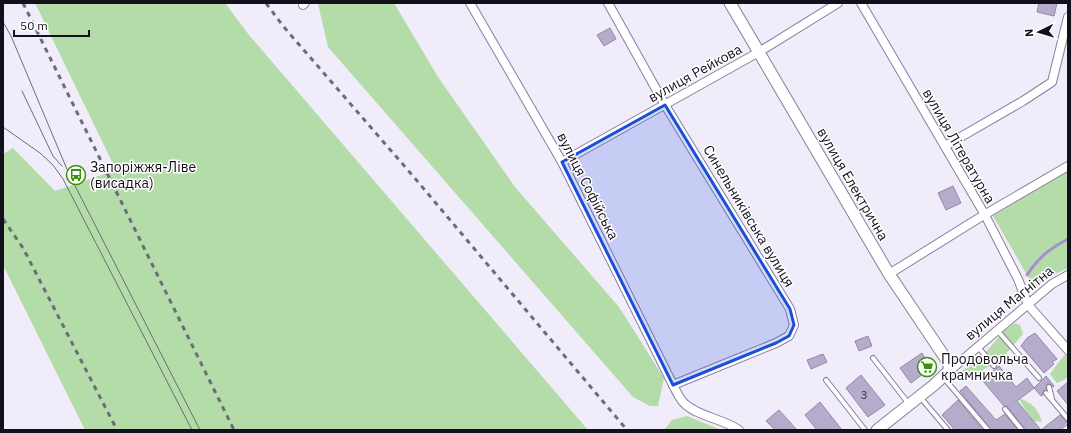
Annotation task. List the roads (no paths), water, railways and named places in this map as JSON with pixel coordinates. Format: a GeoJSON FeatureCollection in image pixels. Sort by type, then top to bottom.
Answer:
{"type":"FeatureCollection","features":[{"type":"Feature","properties":{"kind":"street","name":"вулиця Софійська"},"geometry":{"type":"LineString","coordinates":[[470,3],[562,162],[673,386],[684,404],[706,416],[733,426],[739,430]]}},
{"type":"Feature","properties":{"kind":"street","name":"Синельниківська вулиця"},"geometry":{"type":"LineString","coordinates":[[608,3],[665,105],[790,309],[794,325],[789,336],[776,343],[673,386]]}},
{"type":"Feature","properties":{"kind":"street","name":"вулиця Електрична"},"geometry":{"type":"LineString","coordinates":[[730,3],[889,274],[948,362],[946,373]]}},
{"type":"Feature","properties":{"kind":"street","name":"вулиця Рейкова"},"geometry":{"type":"LineString","coordinates":[[562,162],[759,52],[838,3]]}},
{"type":"Feature","properties":{"kind":"street","name":"вулиця Літературна"},"geometry":{"type":"LineString","coordinates":[[861,3],[985,215],[1018,279],[1028,305]]}},
{"type":"Feature","properties":{"kind":"street"},"geometry":{"type":"LineString","coordinates":[[945,146],[1023,101],[1052,82],[1068,17]]}},
{"type":"Feature","properties":{"kind":"street"},"geometry":{"type":"LineString","coordinates":[[889,274],[1068,166]]}},
{"type":"Feature","properties":{"kind":"street","name":"вулиця Магнітна"},"geometry":{"type":"LineString","coordinates":[[877,430],[1052,284],[1068,275]]}},
{"type":"Feature","properties":{"kind":"street"},"geometry":{"type":"LineString","coordinates":[[1028,305],[1068,350]]}},
{"type":"Feature","properties":{"kind":"lane"},"geometry":{"type":"LineString","coordinates":[[997,330],[1039,378]]}},
{"type":"Feature","properties":{"kind":"lane"},"geometry":{"type":"LineString","coordinates":[[978,347],[994,366]]}},
{"type":"Feature","properties":{"kind":"lane"},"geometry":{"type":"LineString","coordinates":[[873,358],[909,404]]}},
{"type":"Feature","properties":{"kind":"lane"},"geometry":{"type":"LineString","coordinates":[[946,373],[988,430]]}},
{"type":"Feature","properties":{"kind":"lane"},"geometry":{"type":"LineString","coordinates":[[826,380],[865,430]]}},
{"type":"Feature","properties":{"kind":"lane"},"geometry":{"type":"LineString","coordinates":[[1049,387],[1052,401]]}},
{"type":"Feature","properties":{"kind":"lane"},"geometry":{"type":"LineString","coordinates":[[1046,393],[1068,419]]}},
{"type":"Feature","properties":{"kind":"lane"},"geometry":{"type":"LineString","coordinates":[[919,396],[948,430]]}},
{"type":"Feature","properties":{"kind":"lane"},"geometry":{"type":"LineString","coordinates":[[1005,409],[1022,430]]}},
{"type":"Feature","properties":{"kind":"lane"},"geometry":{"type":"LineString","coordinates":[[1064,430],[1068,427]]}},
{"type":"Feature","properties":{"kind":"waterway"},"geometry":{"type":"LineString","coordinates":[[1027,275],[1045,254],[1055,246],[1068,239]]}},
{"type":"Feature","properties":{"kind":"tram line"},"geometry":{"type":"LineString","coordinates":[[3,22],[11,36],[69,174],[200,430]]}},
{"type":"Feature","properties":{"kind":"tram line"},"geometry":{"type":"LineString","coordinates":[[22,91],[53,156],[62,166]]}},
{"type":"Feature","properties":{"kind":"tram line"},"geometry":{"type":"LineString","coordinates":[[3,127],[40,153],[53,165],[63,179],[192,430]]}},
{"type":"Feature","properties":{"kind":"railway"},"geometry":{"type":"LineString","coordinates":[[23,3],[234,430]]}},
{"type":"Feature","properties":{"kind":"railway"},"geometry":{"type":"LineString","coordinates":[[266,3],[283,26],[413,176],[627,430]]}},
{"type":"Feature","properties":{"kind":"railway"},"geometry":{"type":"LineString","coordinates":[[3,219],[23,248],[117,430]]}},
{"type":"Feature","properties":{"kind":"place","name":"Запоріжжя-Ліве (висадка)"},"geometry":{"type":"Point","coordinates":[76,175]}},
{"type":"Feature","properties":{"kind":"place","name":"Продовольча крамничка"},"geometry":{"type":"Point","coordinates":[927,367]}}]}
